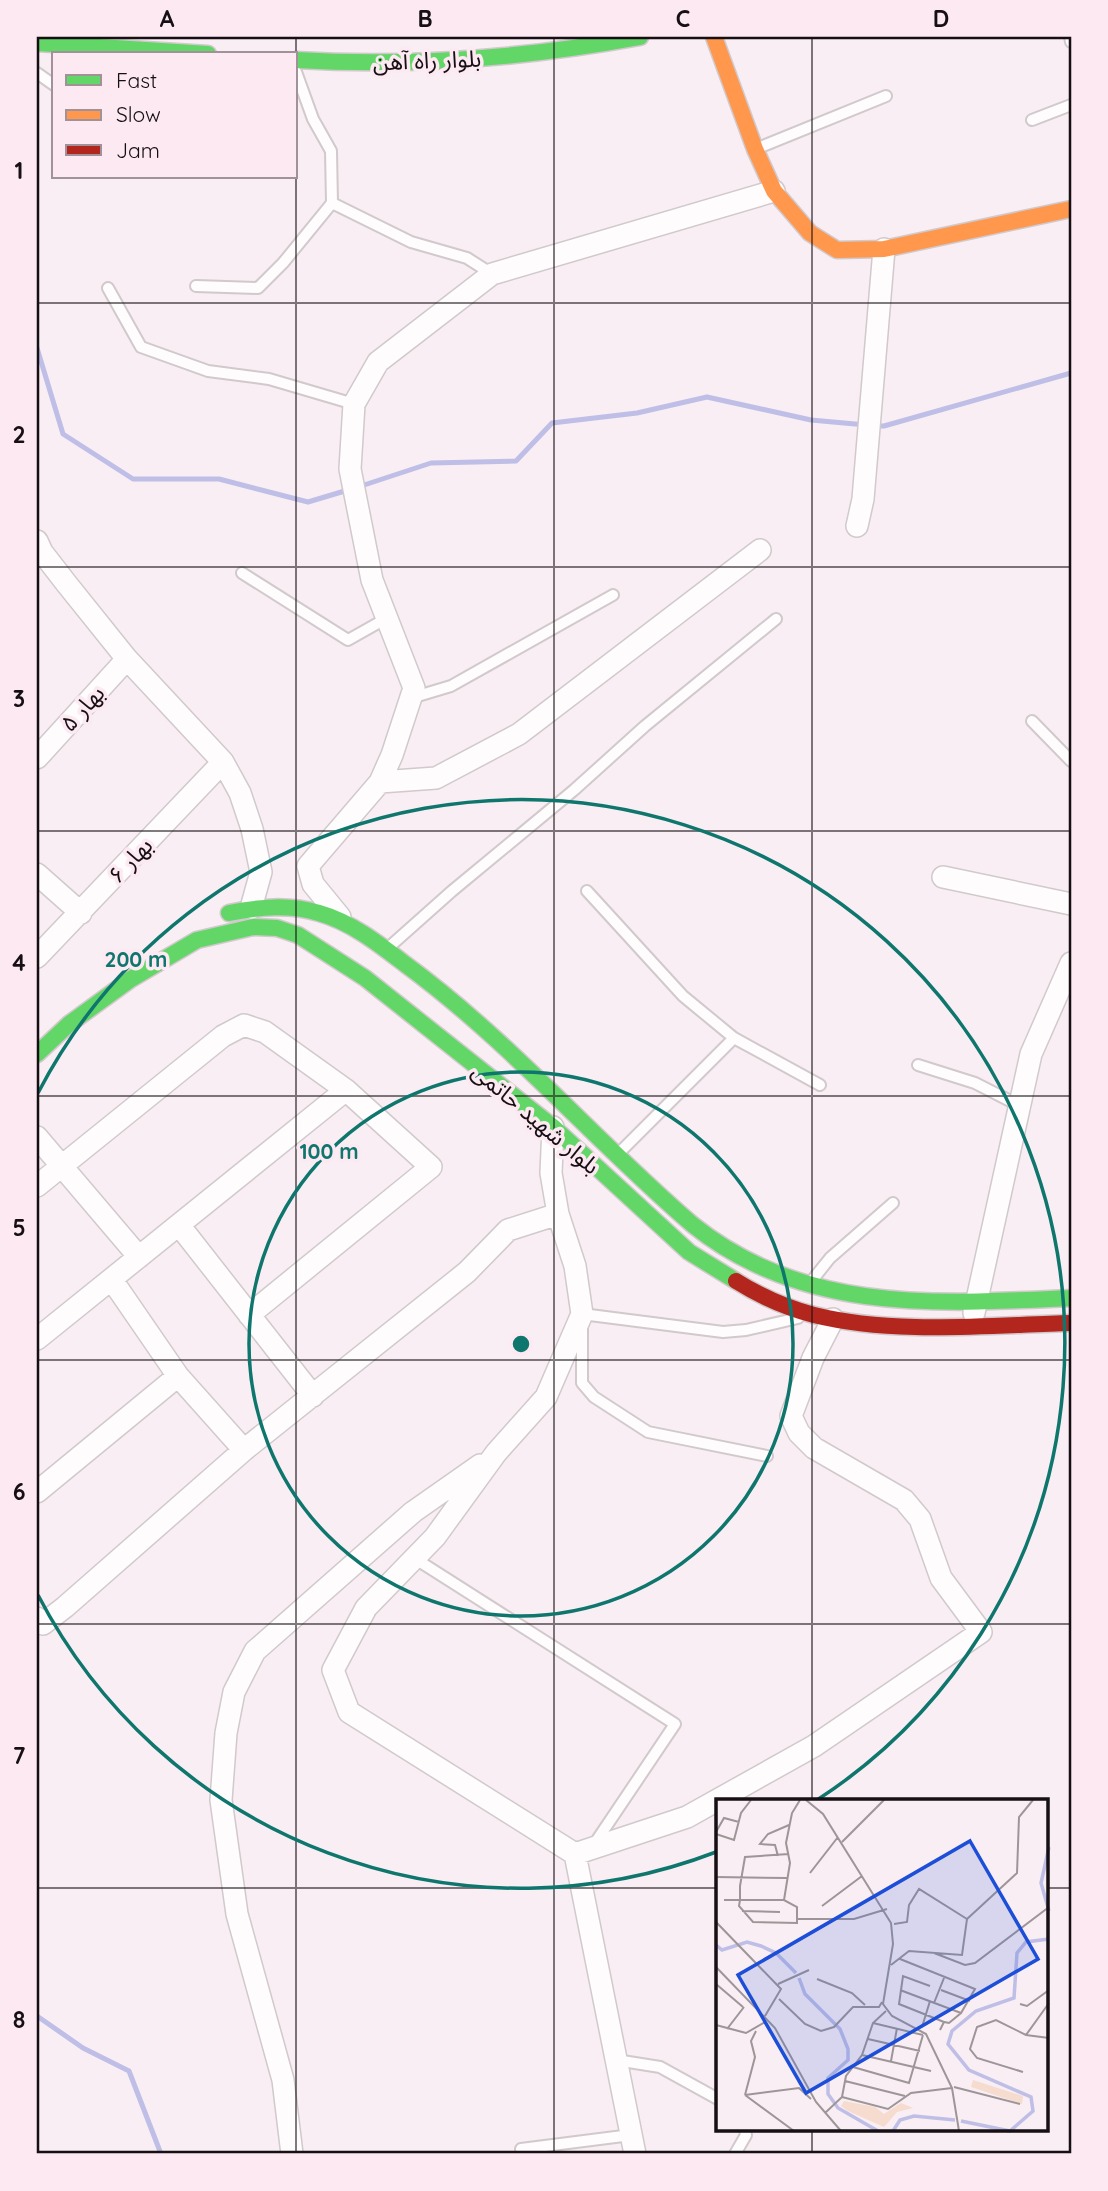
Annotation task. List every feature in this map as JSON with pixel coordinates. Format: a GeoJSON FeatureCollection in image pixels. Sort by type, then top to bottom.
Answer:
{"type":"FeatureCollection","features":[{"type":"Feature","properties":{"kind":"main road","name":"بلوار راه آهن"},"geometry":{"type":"LineString","coordinates":[[298,60],[400,63],[477,59],[580,48],[640,37]]}},
{"type":"Feature","properties":{"kind":"main road"},"geometry":{"type":"LineString","coordinates":[[714,37],[755,149],[774,191],[810,233],[837,250],[884,249],[1071,209]]}},
{"type":"Feature","properties":{"kind":"main road"},"geometry":{"type":"LineString","coordinates":[[37,43],[177,52]]}},
{"type":"Feature","properties":{"kind":"main road","name":"بلوار شهید حاتمی"},"geometry":{"type":"LineString","coordinates":[[214,916],[251,908],[279,907],[309,910],[349,926],[431,981],[695,1227],[748,1262],[808,1285],[855,1298],[914,1302],[1071,1298]]}},
{"type":"Feature","properties":{"kind":"main road","name":"بلوار شهید حاتمی"},"geometry":{"type":"LineString","coordinates":[[37,1054],[69,1024],[121,987],[197,940],[253,927],[277,928],[298,935],[365,978],[552,1127],[689,1252],[770,1300],[824,1317],[902,1325],[1071,1323]]}},
{"type":"Feature","properties":{"kind":"main road"},"geometry":{"type":"LineString","coordinates":[[552,1127],[570,1111]]}},
{"type":"Feature","properties":{"kind":"street"},"geometry":{"type":"LineString","coordinates":[[349,926],[321,897],[313,884],[308,866],[380,782],[392,755],[414,688],[372,580],[350,469],[354,404],[378,362],[492,274],[774,191]]}},
{"type":"Feature","properties":{"kind":"street"},"geometry":{"type":"LineString","coordinates":[[857,526],[863,499],[884,249]]}},
{"type":"Feature","properties":{"kind":"street"},"geometry":{"type":"LineString","coordinates":[[38,550],[127,659],[223,762],[240,793],[252,829],[261,872],[251,908]]}},
{"type":"Feature","properties":{"kind":"street"},"geometry":{"type":"LineString","coordinates":[[380,782],[436,778],[519,734],[760,550]]}},
{"type":"Feature","properties":{"kind":"street","name":"بهار ۵"},"geometry":{"type":"LineString","coordinates":[[37,758],[127,659]]}},
{"type":"Feature","properties":{"kind":"street","name":"بهار ۶"},"geometry":{"type":"LineString","coordinates":[[37,957],[223,762]]}},
{"type":"Feature","properties":{"kind":"street"},"geometry":{"type":"LineString","coordinates":[[37,874],[81,913]]}},
{"type":"Feature","properties":{"kind":"street"},"geometry":{"type":"LineString","coordinates":[[943,877],[1071,905]]}},
{"type":"Feature","properties":{"kind":"street"},"geometry":{"type":"LineString","coordinates":[[973,1325],[975,1302],[1031,1054],[1071,962]]}},
{"type":"Feature","properties":{"kind":"street"},"geometry":{"type":"LineString","coordinates":[[37,1186],[223,1035],[244,1025],[265,1032],[346,1090],[431,1167],[249,1315]]}},
{"type":"Feature","properties":{"kind":"street"},"geometry":{"type":"LineString","coordinates":[[37,1339],[346,1090]]}},
{"type":"Feature","properties":{"kind":"street"},"geometry":{"type":"LineString","coordinates":[[552,1127],[551,1173],[558,1214],[575,1266],[582,1314],[546,1398],[496,1453],[435,1537],[366,1608],[333,1670],[349,1712],[583,1851],[687,1817],[716,1801]]}},
{"type":"Feature","properties":{"kind":"street"},"geometry":{"type":"LineString","coordinates":[[37,1137],[139,1257]]}},
{"type":"Feature","properties":{"kind":"street"},"geometry":{"type":"LineString","coordinates":[[37,1618],[43,1624],[65,1607],[244,1450],[467,1272],[508,1230],[558,1214]]}},
{"type":"Feature","properties":{"kind":"street"},"geometry":{"type":"LineString","coordinates":[[179,1225],[313,1396]]}},
{"type":"Feature","properties":{"kind":"street"},"geometry":{"type":"LineString","coordinates":[[112,1280],[178,1376],[244,1450]]}},
{"type":"Feature","properties":{"kind":"street"},"geometry":{"type":"LineString","coordinates":[[719,1799],[814,1746],[981,1632],[941,1578],[920,1518],[904,1500],[814,1448],[799,1433],[791,1416],[813,1358],[824,1317]]}},
{"type":"Feature","properties":{"kind":"street"},"geometry":{"type":"LineString","coordinates":[[37,1492],[178,1376]]}},
{"type":"Feature","properties":{"kind":"street"},"geometry":{"type":"LineString","coordinates":[[292,2154],[283,2080],[237,1914],[221,1800],[226,1733],[234,1692],[254,1651],[413,1512],[496,1453]]}},
{"type":"Feature","properties":{"kind":"street"},"geometry":{"type":"LineString","coordinates":[[583,1851],[616,2060],[633,2145]]}},
{"type":"Feature","properties":{"kind":"lane"},"geometry":{"type":"LineString","coordinates":[[37,73],[52,84]]}},
{"type":"Feature","properties":{"kind":"lane"},"geometry":{"type":"LineString","coordinates":[[196,286],[258,288],[283,263],[332,204],[331,152],[313,119],[298,78]]}},
{"type":"Feature","properties":{"kind":"lane"},"geometry":{"type":"LineString","coordinates":[[755,149],[886,96]]}},
{"type":"Feature","properties":{"kind":"lane"},"geometry":{"type":"LineString","coordinates":[[1032,120],[1071,105]]}},
{"type":"Feature","properties":{"kind":"lane"},"geometry":{"type":"LineString","coordinates":[[332,204],[411,242],[467,258],[492,274]]}},
{"type":"Feature","properties":{"kind":"lane"},"geometry":{"type":"LineString","coordinates":[[108,288],[141,347],[208,372],[269,379],[354,404]]}},
{"type":"Feature","properties":{"kind":"lane"},"geometry":{"type":"LineString","coordinates":[[242,573],[348,639],[387,618]]}},
{"type":"Feature","properties":{"kind":"lane"},"geometry":{"type":"LineString","coordinates":[[411,698],[451,687],[613,595]]}},
{"type":"Feature","properties":{"kind":"lane"},"geometry":{"type":"LineString","coordinates":[[386,950],[645,726],[776,619]]}},
{"type":"Feature","properties":{"kind":"lane"},"geometry":{"type":"LineString","coordinates":[[1032,721],[1071,761]]}},
{"type":"Feature","properties":{"kind":"lane"},"geometry":{"type":"LineString","coordinates":[[587,891],[683,996],[734,1038],[820,1085]]}},
{"type":"Feature","properties":{"kind":"lane"},"geometry":{"type":"LineString","coordinates":[[616,1156],[734,1038]]}},
{"type":"Feature","properties":{"kind":"lane"},"geometry":{"type":"LineString","coordinates":[[918,1065],[975,1083],[1020,1105]]}},
{"type":"Feature","properties":{"kind":"lane"},"geometry":{"type":"LineString","coordinates":[[808,1285],[830,1258],[893,1203]]}},
{"type":"Feature","properties":{"kind":"lane"},"geometry":{"type":"LineString","coordinates":[[767,1456],[648,1432],[594,1397],[582,1383],[582,1314],[723,1332],[824,1317]]}},
{"type":"Feature","properties":{"kind":"lane"},"geometry":{"type":"LineString","coordinates":[[414,1558],[675,1724],[583,1851]]}},
{"type":"Feature","properties":{"kind":"lane"},"geometry":{"type":"LineString","coordinates":[[616,2060],[660,2067],[716,2098]]}},
{"type":"Feature","properties":{"kind":"lane"},"geometry":{"type":"LineString","coordinates":[[735,2154],[745,2132]]}},
{"type":"Feature","properties":{"kind":"lane"},"geometry":{"type":"LineString","coordinates":[[522,2149],[633,2145]]}},
{"type":"Feature","properties":{"kind":"waterway"},"geometry":{"type":"LineString","coordinates":[[37,348],[63,434],[133,479],[219,479],[308,502],[348,490]]}},
{"type":"Feature","properties":{"kind":"waterway"},"geometry":{"type":"LineString","coordinates":[[875,426],[884,426],[1071,373]]}},
{"type":"Feature","properties":{"kind":"waterway"},"geometry":{"type":"LineString","coordinates":[[358,487],[431,463],[516,461],[552,423],[637,413],[707,397],[811,420],[866,425]]}},
{"type":"Feature","properties":{"kind":"waterway"},"geometry":{"type":"LineString","coordinates":[[37,2016],[83,2048],[129,2071],[161,2154]]}},
{"type":"Feature","properties":{"kind":"traffic: fast"},"geometry":{"type":"LineString","coordinates":[[298,60],[383,62],[469,59],[640,37]]}},
{"type":"Feature","properties":{"kind":"traffic: fast"},"geometry":{"type":"LineString","coordinates":[[37,43],[177,52]]}},
{"type":"Feature","properties":{"kind":"traffic: fast"},"geometry":{"type":"LineString","coordinates":[[229,913],[263,908],[296,908],[331,917],[364,934],[481,1025],[621,1160],[693,1225],[736,1254],[780,1275],[826,1289],[873,1297],[922,1301],[1071,1298]]}},
{"type":"Feature","properties":{"kind":"traffic: fast"},"geometry":{"type":"LineString","coordinates":[[37,1054],[69,1024],[131,979],[197,940],[253,927],[277,928],[298,935],[365,978],[553,1127],[689,1252],[736,1281]]}},
{"type":"Feature","properties":{"kind":"traffic: slow"},"geometry":{"type":"LineString","coordinates":[[714,37],[755,149],[774,191],[810,233],[837,250],[884,249],[1071,209]]}},
{"type":"Feature","properties":{"kind":"traffic: jam"},"geometry":{"type":"LineString","coordinates":[[736,1281],[764,1297],[794,1309],[845,1321],[909,1327],[1071,1323]]}}]}
